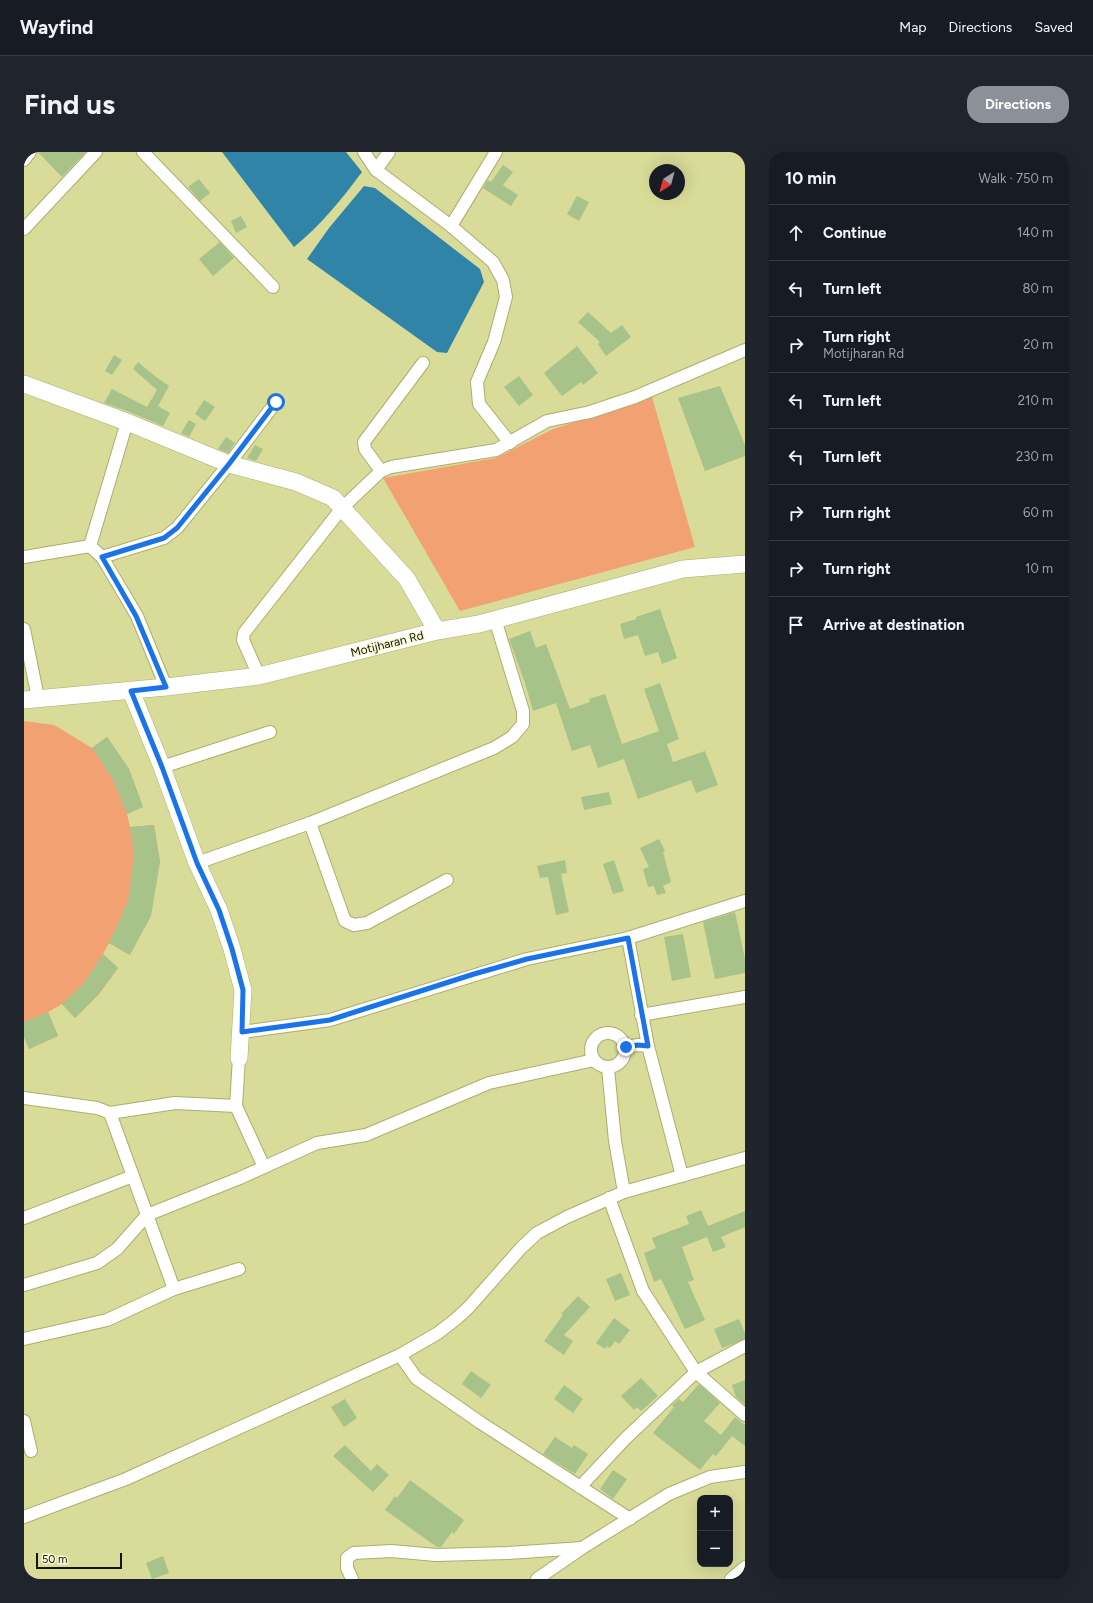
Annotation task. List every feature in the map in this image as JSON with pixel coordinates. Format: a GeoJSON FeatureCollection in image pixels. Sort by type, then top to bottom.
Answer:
{"type":"FeatureCollection","features":[{"type":"Feature","properties":{"kind":"street"},"geometry":{"type":"LineString","coordinates":[[24,160],[30,152]]}},
{"type":"Feature","properties":{"kind":"street"},"geometry":{"type":"LineString","coordinates":[[24,229],[96,152]]}},
{"type":"Feature","properties":{"kind":"street"},"geometry":{"type":"LineString","coordinates":[[364,152],[376,170],[451,226],[493,262],[503,280],[506,297],[494,342],[477,382],[479,404],[510,443]]}},
{"type":"Feature","properties":{"kind":"street"},"geometry":{"type":"LineString","coordinates":[[376,170],[389,152]]}},
{"type":"Feature","properties":{"kind":"street"},"geometry":{"type":"LineString","coordinates":[[451,226],[496,152]]}},
{"type":"Feature","properties":{"kind":"street"},"geometry":{"type":"LineString","coordinates":[[150,154],[273,287]]}},
{"type":"Feature","properties":{"kind":"street"},"geometry":{"type":"LineString","coordinates":[[259,676],[243,640],[244,633],[250,624],[272,600],[342,508],[381,471],[391,467],[496,450],[547,421],[590,412],[635,397],[745,350]]}},
{"type":"Feature","properties":{"kind":"street"},"geometry":{"type":"LineString","coordinates":[[381,471],[365,449],[364,442],[423,363]]}},
{"type":"Feature","properties":{"kind":"street"},"geometry":{"type":"LineString","coordinates":[[24,384],[127,422],[229,464],[296,482],[333,498],[407,579],[438,631]]}},
{"type":"Feature","properties":{"kind":"street"},"geometry":{"type":"LineString","coordinates":[[102,557],[164,538],[177,528],[229,464],[276,402]]}},
{"type":"Feature","properties":{"kind":"street"},"geometry":{"type":"LineString","coordinates":[[90,546],[127,422]]}},
{"type":"Feature","properties":{"kind":"street"},"geometry":{"type":"LineString","coordinates":[[24,557],[90,546]]}},
{"type":"Feature","properties":{"kind":"street"},"geometry":{"type":"LineString","coordinates":[[90,546],[102,557],[136,616],[166,687]]}},
{"type":"Feature","properties":{"kind":"street","name":"Motijharan Rd"},"geometry":{"type":"LineString","coordinates":[[31,699],[131,691],[259,676],[438,631],[479,624],[683,569],[745,564]]}},
{"type":"Feature","properties":{"kind":"street"},"geometry":{"type":"LineString","coordinates":[[197,863],[310,823],[494,748],[512,737],[523,724],[523,711],[495,619]]}},
{"type":"Feature","properties":{"kind":"street"},"geometry":{"type":"LineString","coordinates":[[24,629],[31,699]]}},
{"type":"Feature","properties":{"kind":"street"},"geometry":{"type":"LineString","coordinates":[[131,691],[162,767],[197,863],[219,910],[232,949],[243,990],[242,1032],[236,1106],[264,1167]]}},
{"type":"Feature","properties":{"kind":"street"},"geometry":{"type":"LineString","coordinates":[[162,767],[270,732]]}},
{"type":"Feature","properties":{"kind":"street"},"geometry":{"type":"LineString","coordinates":[[310,823],[345,921],[354,925],[367,923],[447,880]]}},
{"type":"Feature","properties":{"kind":"street"},"geometry":{"type":"LineString","coordinates":[[242,1032],[330,1020],[474,974],[527,959],[628,938],[745,901]]}},
{"type":"Feature","properties":{"kind":"street"},"geometry":{"type":"LineString","coordinates":[[628,938],[641,1016],[682,1176]]}},
{"type":"Feature","properties":{"kind":"street"},"geometry":{"type":"LineString","coordinates":[[641,1016],[745,997]]}},
{"type":"Feature","properties":{"kind":"street"},"geometry":{"type":"LineString","coordinates":[[606,1032],[615,1034],[622,1039],[626,1047],[622,1062],[608,1068],[594,1060],[590,1051],[592,1043],[598,1036],[606,1032]]}},
{"type":"Feature","properties":{"kind":"street"},"geometry":{"type":"LineString","coordinates":[[626,1047],[638,1045],[648,1046]]}},
{"type":"Feature","properties":{"kind":"street"},"geometry":{"type":"LineString","coordinates":[[24,1285],[97,1263],[117,1249],[147,1215],[240,1178],[317,1143],[366,1135],[489,1083],[594,1060]]}},
{"type":"Feature","properties":{"kind":"street"},"geometry":{"type":"LineString","coordinates":[[608,1068],[615,1141],[624,1192]]}},
{"type":"Feature","properties":{"kind":"street"},"geometry":{"type":"LineString","coordinates":[[24,1098],[97,1108],[110,1113],[175,1103],[236,1106]]}},
{"type":"Feature","properties":{"kind":"street"},"geometry":{"type":"LineString","coordinates":[[110,1113],[174,1289]]}},
{"type":"Feature","properties":{"kind":"street"},"geometry":{"type":"LineString","coordinates":[[24,1516],[126,1479],[400,1355],[438,1333],[469,1307],[521,1248],[538,1233],[624,1192],[745,1158]]}},
{"type":"Feature","properties":{"kind":"street"},"geometry":{"type":"LineString","coordinates":[[24,1218],[133,1176]]}},
{"type":"Feature","properties":{"kind":"street"},"geometry":{"type":"LineString","coordinates":[[609,1198],[643,1291],[696,1372],[745,1415]]}},
{"type":"Feature","properties":{"kind":"street"},"geometry":{"type":"LineString","coordinates":[[24,1339],[107,1320],[174,1289],[239,1269]]}},
{"type":"Feature","properties":{"kind":"street"},"geometry":{"type":"LineString","coordinates":[[580,1487],[626,1438],[696,1372],[745,1346]]}},
{"type":"Feature","properties":{"kind":"street"},"geometry":{"type":"LineString","coordinates":[[400,1355],[416,1378],[481,1423],[630,1519]]}},
{"type":"Feature","properties":{"kind":"street"},"geometry":{"type":"LineString","coordinates":[[24,1421],[32,1450]]}},
{"type":"Feature","properties":{"kind":"street"},"geometry":{"type":"LineString","coordinates":[[537,1579],[582,1548],[669,1494],[710,1477],[745,1472]]}},
{"type":"Feature","properties":{"kind":"street"},"geometry":{"type":"LineString","coordinates":[[352,1579],[346,1568],[347,1558],[354,1553],[391,1551],[436,1555],[508,1553],[582,1548]]}},
{"type":"Feature","properties":{"kind":"street"},"geometry":{"type":"LineString","coordinates":[[730,1579],[745,1567]]}},
{"type":"Feature","properties":{"kind":"shaded area"},"geometry":{"type":"Polygon","coordinates":[[[652,397],[695,547],[460,611],[383,478],[496,458],[553,429],[652,397]]]}},
{"type":"Feature","properties":{"kind":"shaded area"},"geometry":{"type":"Polygon","coordinates":[[[24,721],[54,725],[92,748],[107,737],[129,769],[143,807],[127,814],[130,827],[154,825],[160,862],[130,955],[109,943],[103,954],[118,968],[98,995],[75,1018],[62,1004],[48,1012],[58,1036],[29,1049],[24,1037],[24,721]]]}},
{"type":"Feature","properties":{"kind":"water"},"geometry":{"type":"Polygon","coordinates":[[[222,152],[346,152],[362,172],[330,212],[304,239],[294,247],[222,152]]]}},
{"type":"Feature","properties":{"kind":"water"},"geometry":{"type":"Polygon","coordinates":[[[364,186],[375,188],[480,269],[484,282],[447,353],[437,352],[307,259],[329,228],[364,186]]]}},
{"type":"Feature","properties":{"kind":"building"},"geometry":{"type":"Polygon","coordinates":[[[38,152],[86,152],[62,177],[38,152]]]}},
{"type":"Feature","properties":{"kind":"building"},"geometry":{"type":"Polygon","coordinates":[[[503,165],[513,172],[503,185],[518,195],[511,206],[483,188],[488,180],[491,182],[503,165]]]}},
{"type":"Feature","properties":{"kind":"building"},"geometry":{"type":"Polygon","coordinates":[[[199,179],[210,193],[200,201],[188,187],[199,179]]]}},
{"type":"Feature","properties":{"kind":"building"},"geometry":{"type":"Polygon","coordinates":[[[577,196],[589,202],[579,221],[567,214],[577,196]]]}},
{"type":"Feature","properties":{"kind":"building"},"geometry":{"type":"Polygon","coordinates":[[[241,216],[247,227],[236,233],[231,221],[241,216]]]}},
{"type":"Feature","properties":{"kind":"building"},"geometry":{"type":"Polygon","coordinates":[[[220,242],[234,258],[213,276],[199,259],[220,242]]]}},
{"type":"Feature","properties":{"kind":"building"},"geometry":{"type":"Polygon","coordinates":[[[588,312],[611,333],[622,325],[631,337],[606,356],[598,344],[600,342],[578,322],[588,312]]]}},
{"type":"Feature","properties":{"kind":"building"},"geometry":{"type":"Polygon","coordinates":[[[577,346],[598,373],[583,385],[581,382],[562,396],[544,373],[577,346]]]}},
{"type":"Feature","properties":{"kind":"building"},"geometry":{"type":"Polygon","coordinates":[[[114,355],[122,360],[112,375],[105,371],[114,355]]]}},
{"type":"Feature","properties":{"kind":"building"},"geometry":{"type":"Polygon","coordinates":[[[138,362],[169,386],[158,406],[170,413],[163,426],[104,403],[112,389],[147,407],[157,390],[133,369],[138,362]]]}},
{"type":"Feature","properties":{"kind":"building"},"geometry":{"type":"Polygon","coordinates":[[[519,376],[533,395],[519,406],[504,387],[519,376]]]}},
{"type":"Feature","properties":{"kind":"building"},"geometry":{"type":"Polygon","coordinates":[[[720,386],[745,445],[745,456],[705,471],[678,398],[720,386]]]}},
{"type":"Feature","properties":{"kind":"building"},"geometry":{"type":"Polygon","coordinates":[[[204,400],[215,407],[205,421],[195,414],[204,400]]]}},
{"type":"Feature","properties":{"kind":"building"},"geometry":{"type":"Polygon","coordinates":[[[189,420],[196,424],[189,437],[181,433],[189,420]]]}},
{"type":"Feature","properties":{"kind":"building"},"geometry":{"type":"Polygon","coordinates":[[[226,437],[235,443],[228,453],[218,449],[226,437]]]}},
{"type":"Feature","properties":{"kind":"building"},"geometry":{"type":"Polygon","coordinates":[[[255,445],[263,449],[256,461],[247,458],[255,445]]]}},
{"type":"Feature","properties":{"kind":"building"},"geometry":{"type":"Polygon","coordinates":[[[660,609],[677,658],[662,664],[658,652],[645,656],[638,635],[624,639],[620,624],[660,609]]]}},
{"type":"Feature","properties":{"kind":"building"},"geometry":{"type":"Polygon","coordinates":[[[530,631],[536,648],[546,644],[570,709],[590,702],[589,699],[605,694],[622,744],[659,731],[644,689],[660,683],[679,739],[667,744],[673,762],[705,751],[718,785],[696,793],[691,780],[638,799],[624,759],[598,768],[590,745],[572,751],[556,703],[533,711],[525,683],[509,639],[530,631]]]}},
{"type":"Feature","properties":{"kind":"building"},"geometry":{"type":"Polygon","coordinates":[[[107,737],[129,769],[143,807],[127,814],[112,778],[92,748],[107,737]]]}},
{"type":"Feature","properties":{"kind":"building"},"geometry":{"type":"Polygon","coordinates":[[[609,792],[612,804],[584,810],[581,797],[609,792]]]}},
{"type":"Feature","properties":{"kind":"building"},"geometry":{"type":"Polygon","coordinates":[[[154,825],[160,862],[151,916],[130,955],[109,943],[128,901],[134,855],[130,827],[154,825]]]}},
{"type":"Feature","properties":{"kind":"building"},"geometry":{"type":"Polygon","coordinates":[[[659,839],[665,851],[663,852],[671,882],[663,886],[666,893],[657,895],[654,886],[648,887],[643,869],[649,867],[640,848],[659,839]]]}},
{"type":"Feature","properties":{"kind":"building"},"geometry":{"type":"Polygon","coordinates":[[[565,860],[567,873],[561,874],[569,912],[556,915],[548,877],[540,878],[537,866],[565,860]]]}},
{"type":"Feature","properties":{"kind":"building"},"geometry":{"type":"Polygon","coordinates":[[[614,860],[624,891],[613,894],[603,864],[614,860]]]}},
{"type":"Feature","properties":{"kind":"building"},"geometry":{"type":"Polygon","coordinates":[[[735,912],[745,959],[745,973],[715,979],[703,922],[735,912]]]}},
{"type":"Feature","properties":{"kind":"building"},"geometry":{"type":"Polygon","coordinates":[[[683,934],[691,977],[672,981],[664,937],[683,934]]]}},
{"type":"Feature","properties":{"kind":"building"},"geometry":{"type":"Polygon","coordinates":[[[103,954],[118,968],[98,995],[75,1018],[62,1004],[84,983],[103,954]]]}},
{"type":"Feature","properties":{"kind":"building"},"geometry":{"type":"Polygon","coordinates":[[[48,1012],[58,1036],[29,1049],[24,1037],[24,1022],[48,1012]]]}},
{"type":"Feature","properties":{"kind":"building"},"geometry":{"type":"Polygon","coordinates":[[[701,1210],[708,1226],[745,1211],[745,1227],[721,1237],[726,1247],[713,1252],[707,1237],[682,1247],[694,1280],[688,1282],[705,1320],[685,1329],[661,1279],[654,1282],[644,1253],[656,1248],[652,1238],[689,1224],[686,1216],[701,1210]]]}},
{"type":"Feature","properties":{"kind":"building"},"geometry":{"type":"Polygon","coordinates":[[[621,1273],[630,1295],[615,1301],[606,1279],[621,1273]]]}},
{"type":"Feature","properties":{"kind":"building"},"geometry":{"type":"Polygon","coordinates":[[[578,1296],[590,1307],[564,1335],[573,1341],[564,1355],[544,1341],[563,1315],[561,1314],[578,1296]]]}},
{"type":"Feature","properties":{"kind":"building"},"geometry":{"type":"Polygon","coordinates":[[[614,1318],[630,1330],[619,1344],[615,1341],[610,1348],[607,1346],[605,1349],[596,1343],[614,1318]]]}},
{"type":"Feature","properties":{"kind":"building"},"geometry":{"type":"Polygon","coordinates":[[[739,1319],[745,1333],[745,1339],[722,1348],[714,1329],[739,1319]]]}},
{"type":"Feature","properties":{"kind":"building"},"geometry":{"type":"Polygon","coordinates":[[[471,1371],[491,1385],[481,1398],[462,1384],[471,1371]]]}},
{"type":"Feature","properties":{"kind":"building"},"geometry":{"type":"Polygon","coordinates":[[[641,1378],[658,1396],[641,1411],[637,1407],[634,1410],[621,1396],[641,1378]]]}},
{"type":"Feature","properties":{"kind":"building"},"geometry":{"type":"Polygon","coordinates":[[[745,1380],[745,1405],[736,1397],[732,1385],[745,1380]]]}},
{"type":"Feature","properties":{"kind":"building"},"geometry":{"type":"Polygon","coordinates":[[[699,1384],[720,1403],[704,1421],[721,1435],[735,1417],[745,1425],[745,1446],[732,1436],[716,1456],[713,1454],[700,1470],[653,1433],[674,1407],[672,1405],[679,1399],[683,1402],[699,1384]]]}},
{"type":"Feature","properties":{"kind":"building"},"geometry":{"type":"Polygon","coordinates":[[[564,1385],[583,1399],[573,1413],[554,1399],[564,1385]]]}},
{"type":"Feature","properties":{"kind":"building"},"geometry":{"type":"Polygon","coordinates":[[[345,1399],[357,1418],[344,1427],[331,1407],[345,1399]]]}},
{"type":"Feature","properties":{"kind":"building"},"geometry":{"type":"Polygon","coordinates":[[[555,1437],[572,1448],[574,1445],[588,1454],[575,1474],[543,1454],[555,1437]]]}},
{"type":"Feature","properties":{"kind":"building"},"geometry":{"type":"Polygon","coordinates":[[[345,1445],[371,1471],[377,1464],[389,1475],[373,1492],[333,1456],[345,1445]]]}},
{"type":"Feature","properties":{"kind":"building"},"geometry":{"type":"Polygon","coordinates":[[[613,1470],[627,1479],[613,1499],[600,1489],[613,1470]]]}},
{"type":"Feature","properties":{"kind":"building"},"geometry":{"type":"Polygon","coordinates":[[[410,1480],[464,1520],[454,1534],[452,1532],[441,1547],[437,1547],[385,1510],[395,1496],[397,1498],[410,1480]]]}},
{"type":"Feature","properties":{"kind":"building"},"geometry":{"type":"Polygon","coordinates":[[[163,1556],[169,1573],[152,1579],[146,1563],[163,1556]]]}},
{"type":"Feature","properties":{"kind":"route"},"geometry":{"type":"LineString","coordinates":[[276,402],[200,501],[177,528],[164,538],[102,557],[136,616],[166,687],[131,691],[162,767],[197,863],[219,910],[232,949],[243,990],[242,1032],[330,1020],[474,974],[527,959],[628,938],[641,1016],[648,1046],[638,1045],[626,1047]]}}]}
